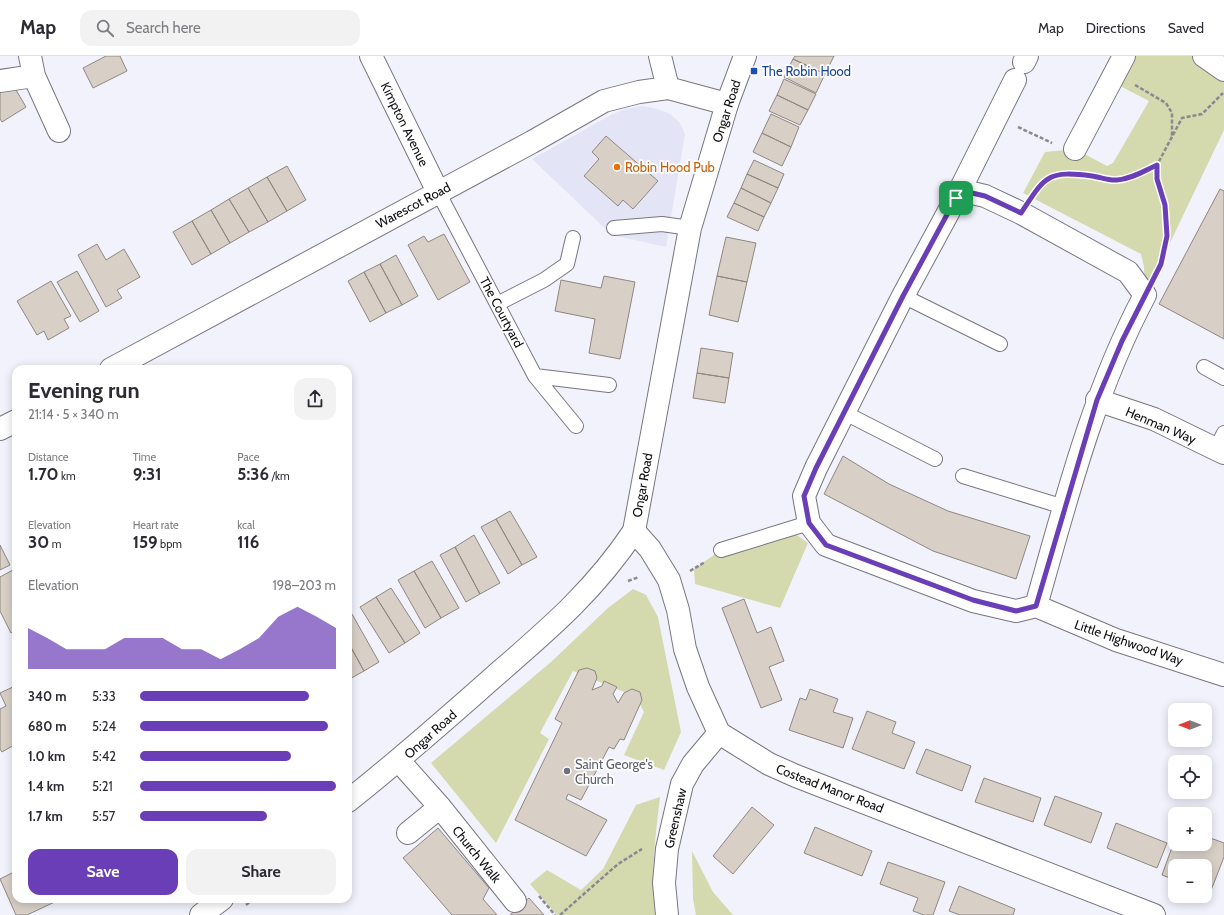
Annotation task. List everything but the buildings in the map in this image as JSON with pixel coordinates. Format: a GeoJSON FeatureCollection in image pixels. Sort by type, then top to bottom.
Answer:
{"type":"FeatureCollection","features":[{"type":"Feature","properties":{"kind":"street","name":"Kimpton Avenue"},"geometry":{"type":"LineString","coordinates":[[371,56],[438,192]]}},
{"type":"Feature","properties":{"kind":"street"},"geometry":{"type":"LineString","coordinates":[[660,56],[668,88]]}},
{"type":"Feature","properties":{"kind":"street","name":"Ongar Road"},"geometry":{"type":"LineString","coordinates":[[352,798],[399,761],[556,623],[581,599],[618,555],[634,531],[690,228],[727,104],[744,56]]}},
{"type":"Feature","properties":{"kind":"street"},"geometry":{"type":"LineString","coordinates":[[1204,56],[1224,70]]}},
{"type":"Feature","properties":{"kind":"street"},"geometry":{"type":"LineString","coordinates":[[1075,148],[1120,65]]}},
{"type":"Feature","properties":{"kind":"street"},"geometry":{"type":"LineString","coordinates":[[0,81],[32,66],[59,131]]}},
{"type":"Feature","properties":{"kind":"street"},"geometry":{"type":"LineString","coordinates":[[956,198],[972,193],[985,196],[1021,213],[1128,272],[1145,295],[1122,341],[1097,400],[1064,507],[1036,606],[1016,611],[966,598],[826,545],[809,523],[804,496],[843,412],[956,198],[1022,66]]}},
{"type":"Feature","properties":{"kind":"street","name":"Warescot Road"},"geometry":{"type":"LineString","coordinates":[[118,365],[604,101],[639,92],[668,88],[727,104]]}},
{"type":"Feature","properties":{"kind":"street","name":"Henman Way"},"geometry":{"type":"LineString","coordinates":[[1097,400],[1154,419],[1221,445]]}},
{"type":"Feature","properties":{"kind":"street"},"geometry":{"type":"LineString","coordinates":[[0,429],[12,423]]}},
{"type":"Feature","properties":{"kind":"street"},"geometry":{"type":"LineString","coordinates":[[634,531],[650,549],[669,580],[685,650],[698,687],[719,733]]}},
{"type":"Feature","properties":{"kind":"street","name":"Little Highwood Way"},"geometry":{"type":"LineString","coordinates":[[1036,606],[1116,640],[1224,675]]}},
{"type":"Feature","properties":{"kind":"street","name":"Greenshaw"},"geometry":{"type":"LineString","coordinates":[[667,915],[664,883],[666,849],[672,830],[682,784],[693,764],[719,733]]}},
{"type":"Feature","properties":{"kind":"street","name":"Costead Manor Road"},"geometry":{"type":"LineString","coordinates":[[719,733],[768,764],[796,776],[1154,915]]}},
{"type":"Feature","properties":{"kind":"street","name":"Church Walk"},"geometry":{"type":"LineString","coordinates":[[399,761],[440,807],[515,901]]}},
{"type":"Feature","properties":{"kind":"street"},"geometry":{"type":"LineString","coordinates":[[408,833],[440,807]]}},
{"type":"Feature","properties":{"kind":"street"},"geometry":{"type":"LineString","coordinates":[[201,915],[217,903]]}},
{"type":"Feature","properties":{"kind":"lane","name":"The Courtyard"},"geometry":{"type":"LineString","coordinates":[[438,192],[535,376],[576,426]]}},
{"type":"Feature","properties":{"kind":"lane"},"geometry":{"type":"LineString","coordinates":[[614,228],[662,224],[690,228]]}},
{"type":"Feature","properties":{"kind":"lane"},"geometry":{"type":"LineString","coordinates":[[497,304],[544,280],[567,264],[573,238]]}},
{"type":"Feature","properties":{"kind":"lane"},"geometry":{"type":"LineString","coordinates":[[903,296],[1000,344]]}},
{"type":"Feature","properties":{"kind":"lane"},"geometry":{"type":"LineString","coordinates":[[1204,367],[1224,378]]}},
{"type":"Feature","properties":{"kind":"lane"},"geometry":{"type":"LineString","coordinates":[[535,376],[609,385]]}},
{"type":"Feature","properties":{"kind":"lane"},"geometry":{"type":"LineString","coordinates":[[843,412],[935,459]]}},
{"type":"Feature","properties":{"kind":"lane"},"geometry":{"type":"LineString","coordinates":[[963,476],[1064,507]]}},
{"type":"Feature","properties":{"kind":"lane"},"geometry":{"type":"LineString","coordinates":[[721,550],[809,523]]}},
{"type":"Feature","properties":{"kind":"path"},"geometry":{"type":"LineString","coordinates":[[1120,65],[1166,103],[1172,113],[1172,137]]}},
{"type":"Feature","properties":{"kind":"path"},"geometry":{"type":"LineString","coordinates":[[1145,295],[1161,264],[1167,236],[1165,205],[1157,179],[1157,165],[1182,118],[1202,114],[1224,92]]}},
{"type":"Feature","properties":{"kind":"path"},"geometry":{"type":"LineString","coordinates":[[996,116],[1048,142],[1075,148]]}},
{"type":"Feature","properties":{"kind":"path"},"geometry":{"type":"LineString","coordinates":[[1021,213],[1039,186],[1047,178],[1070,174],[1102,177],[1115,181],[1128,179],[1157,165]]}},
{"type":"Feature","properties":{"kind":"path"},"geometry":{"type":"LineString","coordinates":[[688,573],[721,550]]}},
{"type":"Feature","properties":{"kind":"path"},"geometry":{"type":"LineString","coordinates":[[624,582],[641,576]]}},
{"type":"Feature","properties":{"kind":"path"},"geometry":{"type":"LineString","coordinates":[[560,915],[618,864],[672,830]]}},
{"type":"Feature","properties":{"kind":"shaded area"},"geometry":{"type":"Polygon","coordinates":[[[643,106],[658,109],[670,114],[680,123],[685,134],[666,247],[612,235],[532,159],[609,116],[625,109],[643,106]]]}},
{"type":"Feature","properties":{"kind":"green space"},"geometry":{"type":"Polygon","coordinates":[[[1124,56],[1204,56],[1224,70],[1224,130],[1145,295],[1144,267],[1141,254],[1023,193],[1045,152],[1075,149],[1107,166],[1113,163],[1149,101],[1120,86],[1124,56]]]}},
{"type":"Feature","properties":{"kind":"green space"},"geometry":{"type":"Polygon","coordinates":[[[788,529],[808,543],[780,608],[695,584],[694,569],[721,550],[788,529]]]}},
{"type":"Feature","properties":{"kind":"green space"},"geometry":{"type":"Polygon","coordinates":[[[633,589],[646,595],[658,617],[681,732],[664,770],[624,755],[644,712],[636,697],[573,671],[540,733],[549,739],[496,843],[431,763],[551,662],[608,608],[633,589]]]}},
{"type":"Feature","properties":{"kind":"green space"},"geometry":{"type":"Polygon","coordinates":[[[660,797],[655,842],[655,915],[557,915],[530,884],[547,870],[581,890],[603,869],[636,805],[660,797]]]}},
{"type":"Feature","properties":{"kind":"green space"},"geometry":{"type":"Polygon","coordinates":[[[692,851],[713,892],[733,915],[696,915],[693,899],[692,851]]]}},
{"type":"Feature","properties":{"kind":"place","name":"The Robin Hood"},"geometry":{"type":"Point","coordinates":[754,71]}},
{"type":"Feature","properties":{"kind":"place","name":"Robin Hood Pub"},"geometry":{"type":"Point","coordinates":[617,167]}},
{"type":"Feature","properties":{"kind":"place","name":"Saint George's Church"},"geometry":{"type":"Point","coordinates":[567,771]}},
{"type":"Feature","properties":{"kind":"route"},"geometry":{"type":"LineString","coordinates":[[1157,165],[1157,179],[1165,205],[1167,236],[1161,264],[1122,341],[1097,400],[1064,507],[1036,606],[1016,611],[973,600],[826,545],[809,523],[804,496],[843,412],[956,198],[972,193],[985,196],[1021,213],[1039,186],[1047,178],[1070,174],[1102,177],[1115,181],[1128,179],[1157,165]]}}]}
